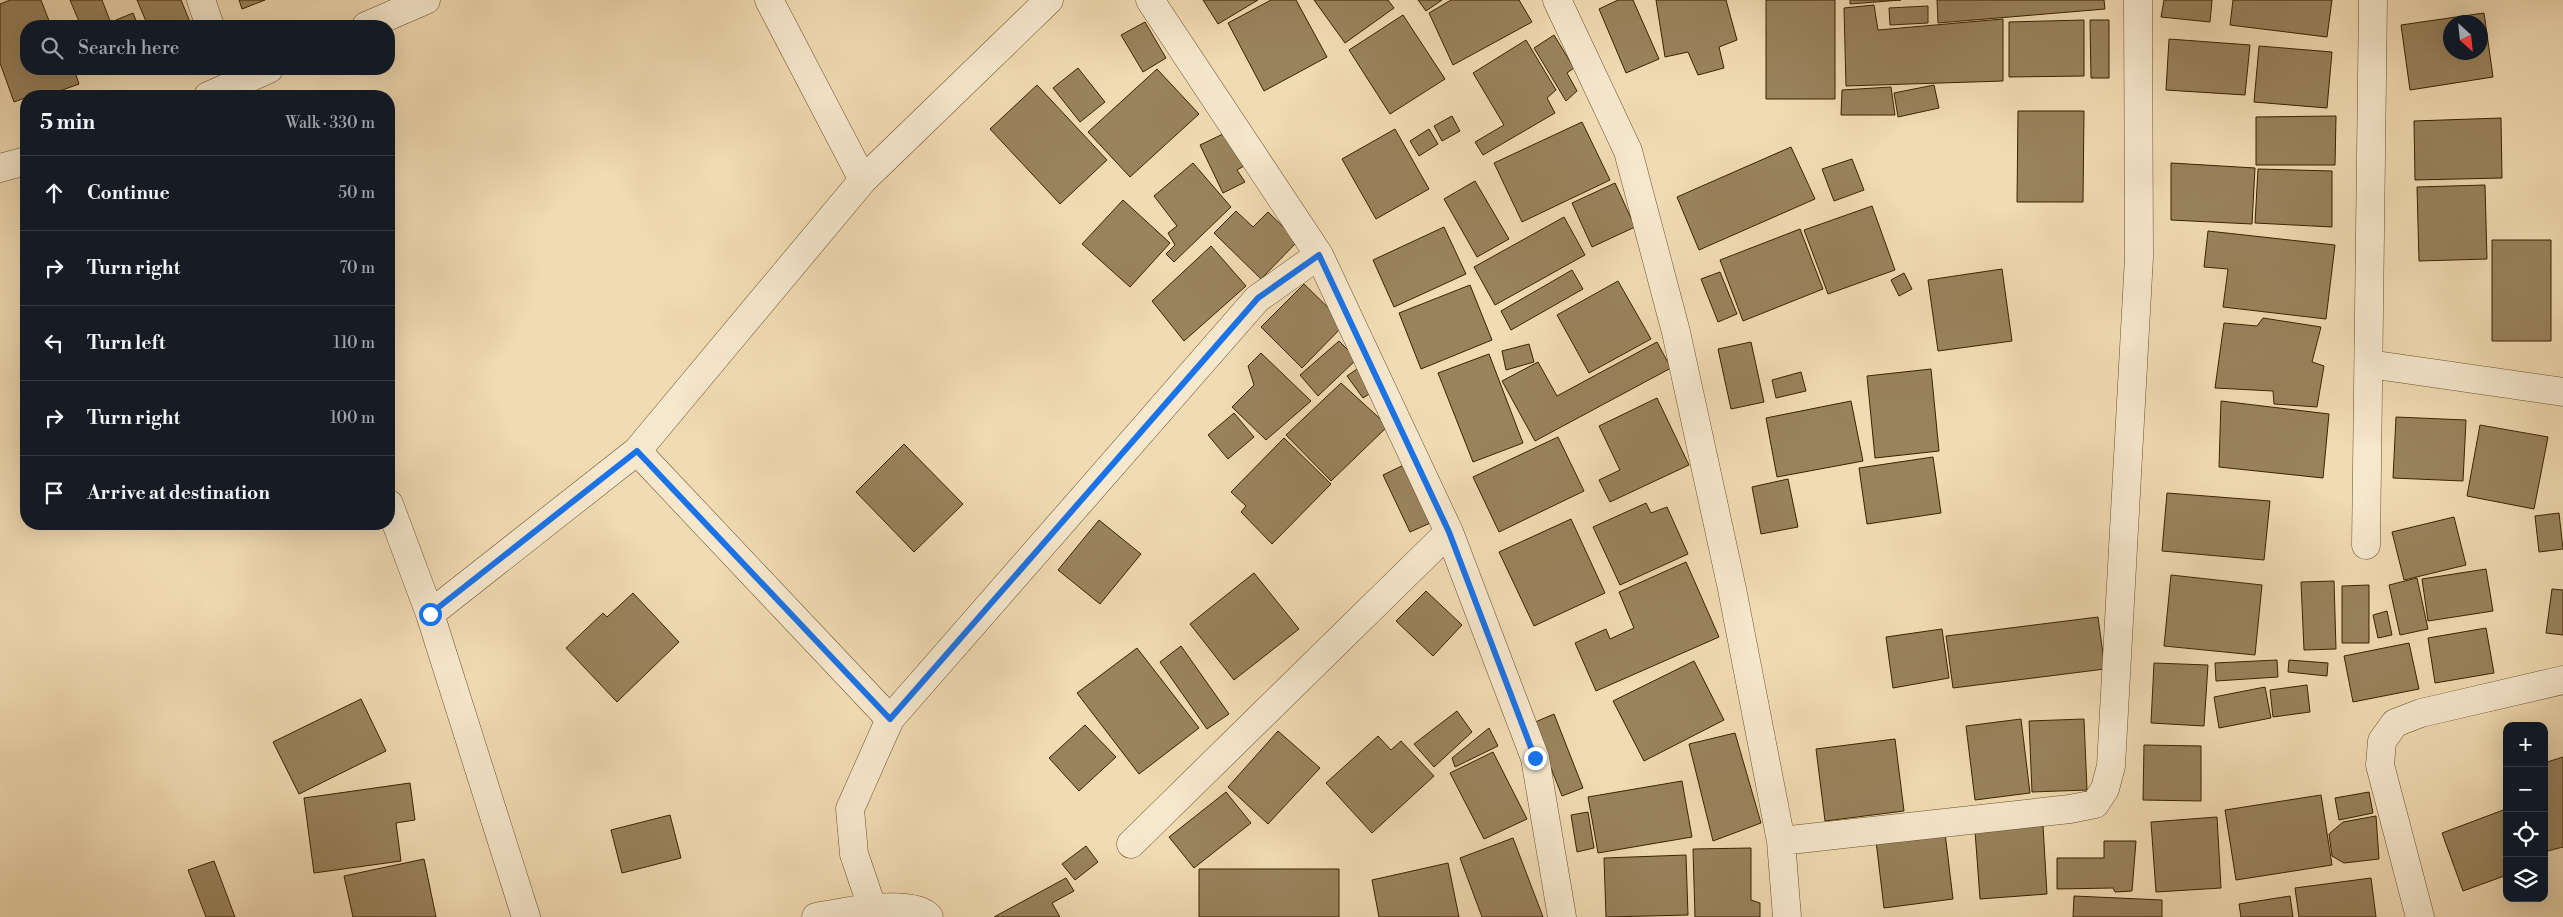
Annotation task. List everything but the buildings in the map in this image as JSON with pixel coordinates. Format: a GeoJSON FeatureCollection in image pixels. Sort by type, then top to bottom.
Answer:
{"type":"FeatureCollection","features":[{"type":"Feature","properties":{"kind":"street"},"geometry":{"type":"LineString","coordinates":[[201,0],[208,20]]}},
{"type":"Feature","properties":{"kind":"street"},"geometry":{"type":"LineString","coordinates":[[380,20],[426,0]]}},
{"type":"Feature","properties":{"kind":"street"},"geometry":{"type":"LineString","coordinates":[[769,0],[863,180]]}},
{"type":"Feature","properties":{"kind":"street"},"geometry":{"type":"LineString","coordinates":[[430,614],[637,451],[863,180],[1049,0]]}},
{"type":"Feature","properties":{"kind":"street"},"geometry":{"type":"LineString","coordinates":[[1150,0],[1319,255],[1449,532],[1535,758],[1562,917]]}},
{"type":"Feature","properties":{"kind":"street"},"geometry":{"type":"LineString","coordinates":[[1558,0],[1628,152],[1676,332],[1732,589],[1781,841],[1787,917]]}},
{"type":"Feature","properties":{"kind":"street"},"geometry":{"type":"LineString","coordinates":[[1781,841],[2070,809],[2095,804],[2106,789],[2111,766],[2139,257],[2138,0]]}},
{"type":"Feature","properties":{"kind":"street"},"geometry":{"type":"LineString","coordinates":[[2366,545],[2373,0]]}},
{"type":"Feature","properties":{"kind":"street"},"geometry":{"type":"LineString","coordinates":[[224,87],[254,75]]}},
{"type":"Feature","properties":{"kind":"street"},"geometry":{"type":"LineString","coordinates":[[0,168],[20,163]]}},
{"type":"Feature","properties":{"kind":"street"},"geometry":{"type":"LineString","coordinates":[[872,907],[854,854],[850,809],[890,719],[1258,298],[1319,255]]}},
{"type":"Feature","properties":{"kind":"street"},"geometry":{"type":"LineString","coordinates":[[2369,364],[2563,392]]}},
{"type":"Feature","properties":{"kind":"street"},"geometry":{"type":"LineString","coordinates":[[637,451],[890,719]]}},
{"type":"Feature","properties":{"kind":"street"},"geometry":{"type":"LineString","coordinates":[[395,520],[430,614],[526,917]]}},
{"type":"Feature","properties":{"kind":"street"},"geometry":{"type":"LineString","coordinates":[[1131,844],[1449,532]]}},
{"type":"Feature","properties":{"kind":"street"},"geometry":{"type":"LineString","coordinates":[[2420,917],[2380,765],[2382,741],[2395,723],[2421,712],[2563,680]]}},
{"type":"Feature","properties":{"kind":"street"},"geometry":{"type":"LineString","coordinates":[[816,917],[872,907],[906,908],[926,914],[929,917]]}},
{"type":"Feature","properties":{"kind":"route"},"geometry":{"type":"LineString","coordinates":[[430,614],[637,451],[890,719],[1258,298],[1319,255],[1449,532],[1535,758]]}}]}
